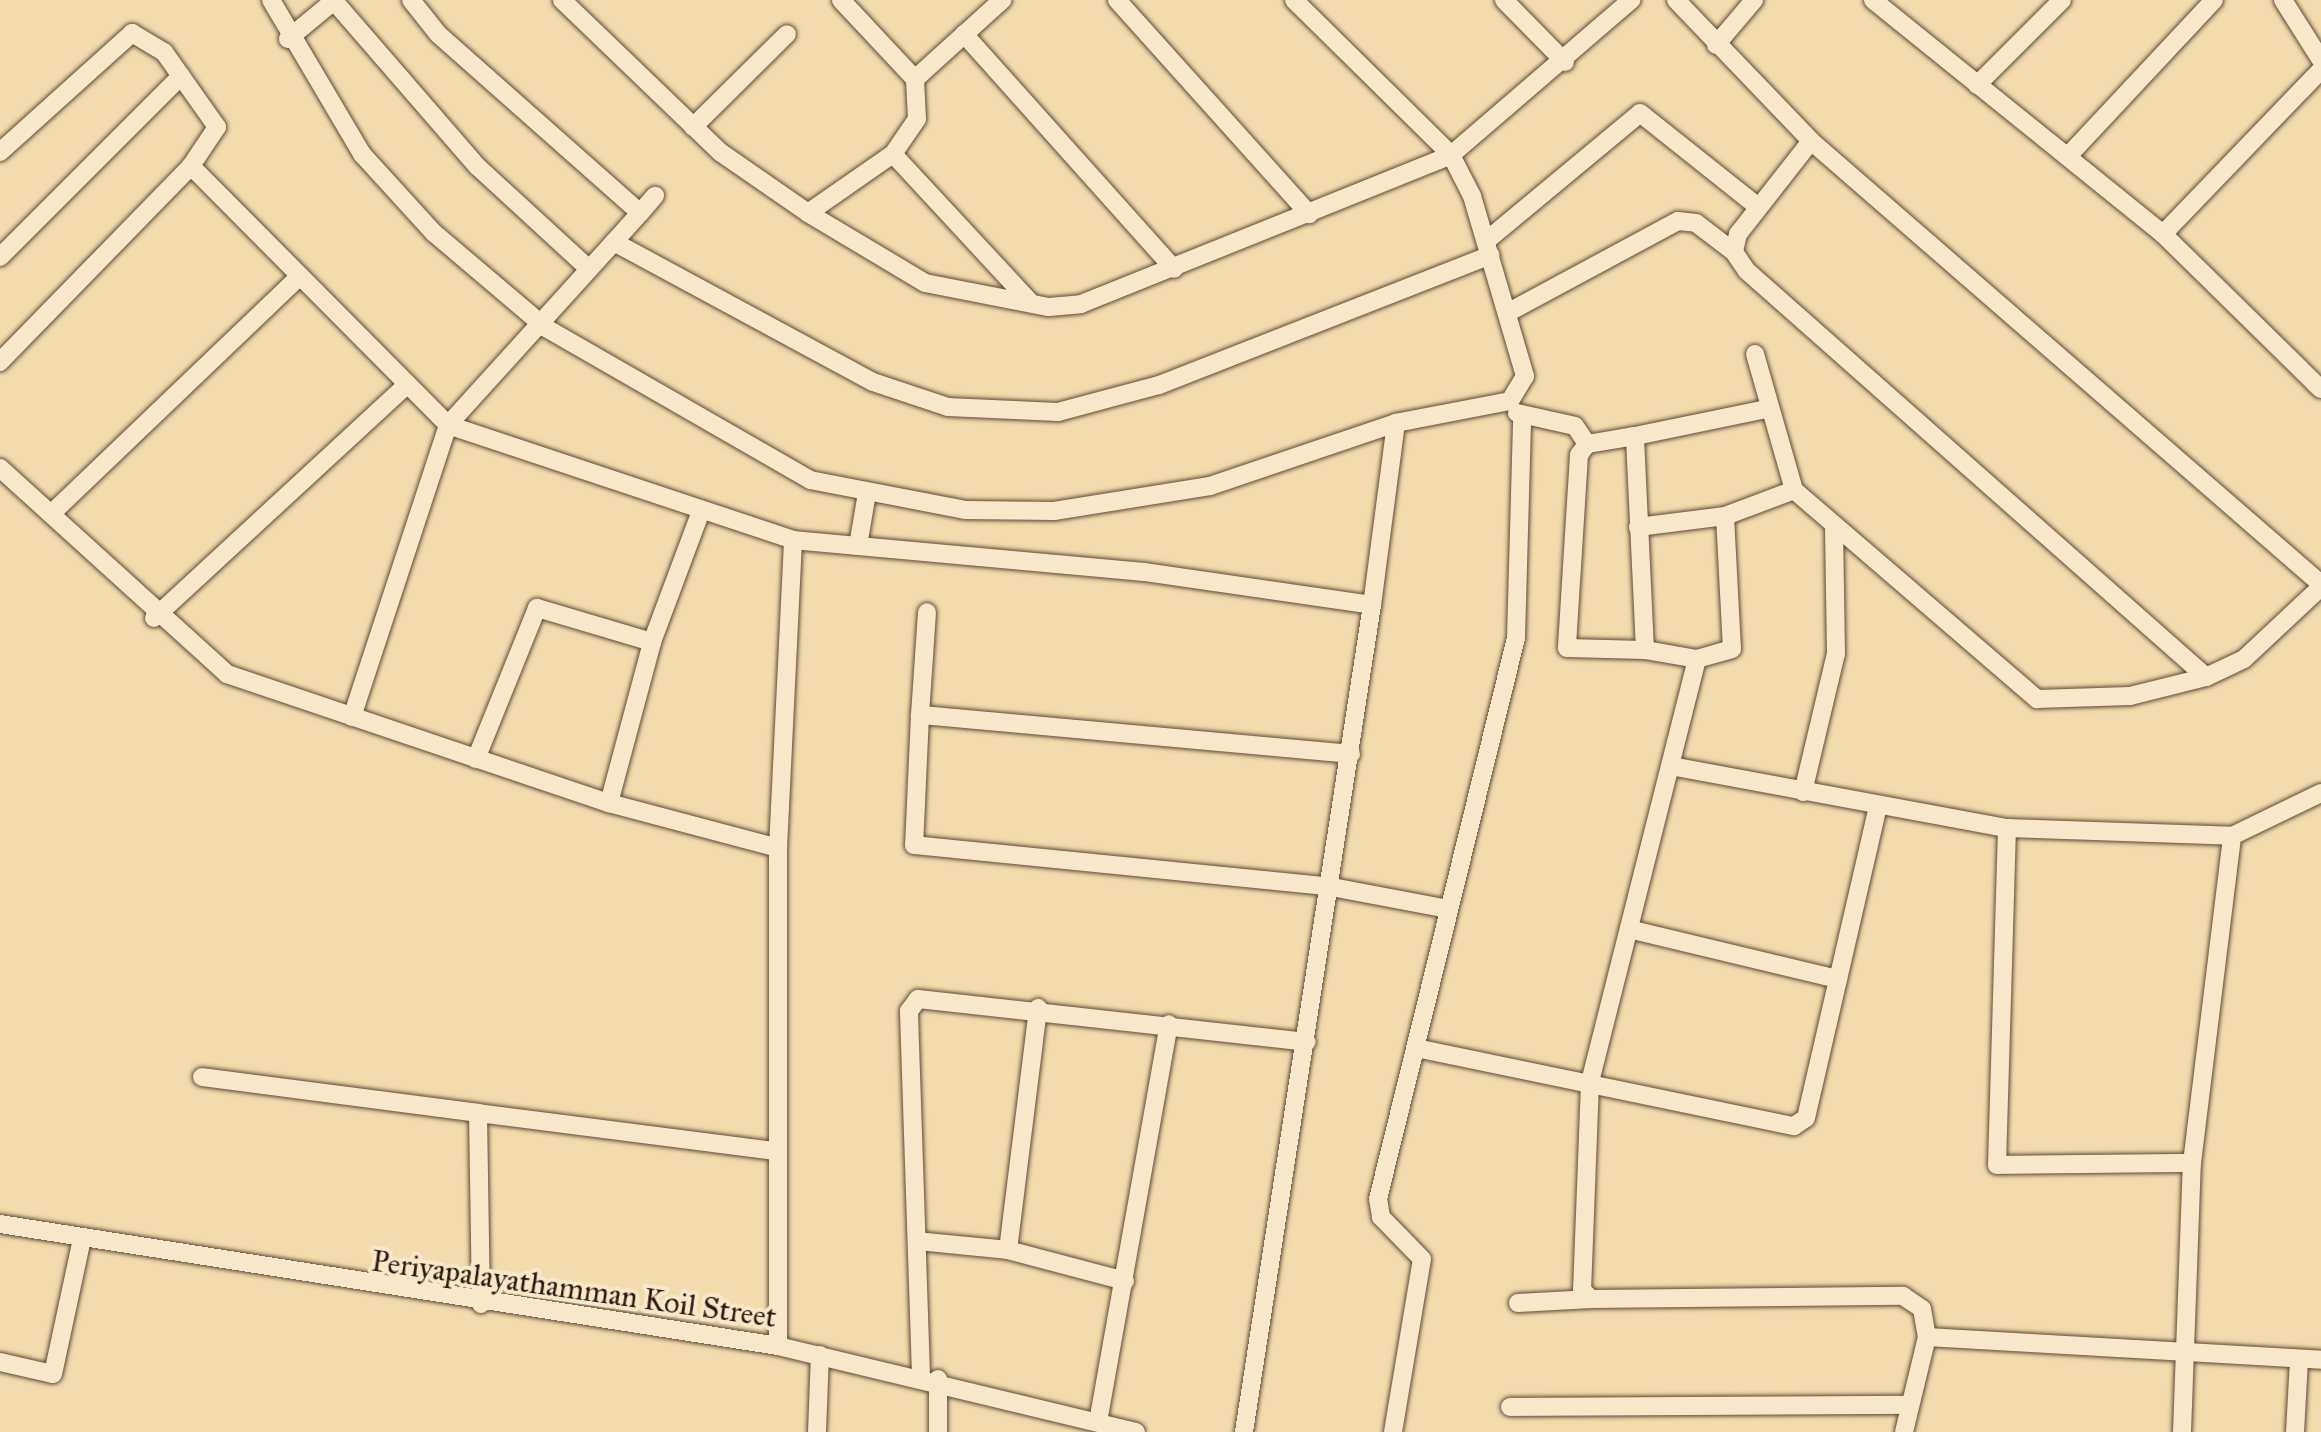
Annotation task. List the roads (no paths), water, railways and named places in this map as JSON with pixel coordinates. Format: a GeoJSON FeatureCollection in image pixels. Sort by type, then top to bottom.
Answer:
{"type":"FeatureCollection","features":[{"type":"Feature","properties":{"kind":"street"},"geometry":{"type":"LineString","coordinates":[[271,0],[288,38],[362,154],[434,233],[546,328],[792,472],[867,493],[966,510],[1054,512],[1210,486],[1396,423],[1510,401],[1524,376],[1488,248],[1451,156],[1294,0]]}},
{"type":"Feature","properties":{"kind":"street"},"geometry":{"type":"LineString","coordinates":[[288,38],[335,0],[478,167],[589,268]]}},
{"type":"Feature","properties":{"kind":"street"},"geometry":{"type":"LineString","coordinates":[[412,0],[438,34],[640,213]]}},
{"type":"Feature","properties":{"kind":"street"},"geometry":{"type":"LineString","coordinates":[[562,0],[693,127],[808,213],[899,273],[1031,303],[1081,304],[1451,156],[1565,62],[1630,0]]}},
{"type":"Feature","properties":{"kind":"street"},"geometry":{"type":"LineString","coordinates":[[808,213],[893,154],[917,120],[915,79],[841,0]]}},
{"type":"Feature","properties":{"kind":"street"},"geometry":{"type":"LineString","coordinates":[[915,79],[1002,0]]}},
{"type":"Feature","properties":{"kind":"street"},"geometry":{"type":"LineString","coordinates":[[1118,0],[1309,214]]}},
{"type":"Feature","properties":{"kind":"street"},"geometry":{"type":"LineString","coordinates":[[1504,0],[1565,62]]}},
{"type":"Feature","properties":{"kind":"street"},"geometry":{"type":"LineString","coordinates":[[1676,0],[1811,141],[2321,586],[2244,659],[2206,677],[2130,696],[2037,698],[1794,490],[1767,409],[1755,354]]}},
{"type":"Feature","properties":{"kind":"street"},"geometry":{"type":"LineString","coordinates":[[1716,45],[1754,0]]}},
{"type":"Feature","properties":{"kind":"street"},"geometry":{"type":"LineString","coordinates":[[1873,0],[2069,154],[2163,234],[2321,388]]}},
{"type":"Feature","properties":{"kind":"street"},"geometry":{"type":"LineString","coordinates":[[2069,154],[2214,0]]}},
{"type":"Feature","properties":{"kind":"street"},"geometry":{"type":"LineString","coordinates":[[2282,0],[2321,60]]}},
{"type":"Feature","properties":{"kind":"street"},"geometry":{"type":"LineString","coordinates":[[1977,85],[2059,1]]}},
{"type":"Feature","properties":{"kind":"street"},"geometry":{"type":"LineString","coordinates":[[693,127],[787,34]]}},
{"type":"Feature","properties":{"kind":"street"},"geometry":{"type":"LineString","coordinates":[[964,34],[1174,269]]}},
{"type":"Feature","properties":{"kind":"street"},"geometry":{"type":"LineString","coordinates":[[0,152],[122,35],[148,37],[217,127],[192,166],[0,362]]}},
{"type":"Feature","properties":{"kind":"street"},"geometry":{"type":"LineString","coordinates":[[2163,234],[2321,70]]}},
{"type":"Feature","properties":{"kind":"street"},"geometry":{"type":"LineString","coordinates":[[0,257],[181,76]]}},
{"type":"Feature","properties":{"kind":"street"},"geometry":{"type":"LineString","coordinates":[[614,242],[873,382],[948,407],[1058,412],[1159,386],[1488,248],[1640,113],[1758,206]]}},
{"type":"Feature","properties":{"kind":"street"},"geometry":{"type":"LineString","coordinates":[[1734,252],[1758,206],[1811,141]]}},
{"type":"Feature","properties":{"kind":"street"},"geometry":{"type":"LineString","coordinates":[[893,154],[1031,303]]}},
{"type":"Feature","properties":{"kind":"street"},"geometry":{"type":"LineString","coordinates":[[192,166],[298,278],[448,425],[699,516],[793,540],[1372,605]]}},
{"type":"Feature","properties":{"kind":"street"},"geometry":{"type":"LineString","coordinates":[[352,717],[448,425],[546,328],[589,268],[655,196]]}},
{"type":"Feature","properties":{"kind":"street"},"geometry":{"type":"LineString","coordinates":[[1507,314],[1678,222],[1696,223],[1734,252],[2206,677]]}},
{"type":"Feature","properties":{"kind":"street"},"geometry":{"type":"LineString","coordinates":[[52,513],[298,278]]}},
{"type":"Feature","properties":{"kind":"street"},"geometry":{"type":"LineString","coordinates":[[154,618],[408,384]]}},
{"type":"Feature","properties":{"kind":"street"},"geometry":{"type":"LineString","coordinates":[[1394,1432],[1422,1259],[1381,1218],[1378,1199],[1516,638],[1522,421],[1510,401]]}},
{"type":"Feature","properties":{"kind":"street"},"geometry":{"type":"LineString","coordinates":[[1725,516],[1732,649],[1697,659],[1645,650],[1567,648],[1579,455],[1587,444],[1767,409]]}},
{"type":"Feature","properties":{"kind":"street"},"geometry":{"type":"LineString","coordinates":[[1522,421],[1575,426],[1587,444]]}},
{"type":"Feature","properties":{"kind":"street"},"geometry":{"type":"LineString","coordinates":[[1244,1432],[1332,886],[1396,423]]}},
{"type":"Feature","properties":{"kind":"street"},"geometry":{"type":"LineString","coordinates":[[1635,436],[1645,650]]}},
{"type":"Feature","properties":{"kind":"street"},"geometry":{"type":"LineString","coordinates":[[0,468],[52,513],[154,618],[227,674],[609,803],[778,848]]}},
{"type":"Feature","properties":{"kind":"street"},"geometry":{"type":"LineString","coordinates":[[1638,527],[1725,516],[1794,490]]}},
{"type":"Feature","properties":{"kind":"street"},"geometry":{"type":"LineString","coordinates":[[858,546],[867,493]]}},
{"type":"Feature","properties":{"kind":"street"},"geometry":{"type":"LineString","coordinates":[[609,803],[652,642],[699,516]]}},
{"type":"Feature","properties":{"kind":"street"},"geometry":{"type":"LineString","coordinates":[[1803,792],[1836,654],[1834,527]]}},
{"type":"Feature","properties":{"kind":"street"},"geometry":{"type":"LineString","coordinates":[[778,1346],[778,848],[793,540]]}},
{"type":"Feature","properties":{"kind":"street"},"geometry":{"type":"LineString","coordinates":[[476,758],[537,608],[652,642]]}},
{"type":"Feature","properties":{"kind":"street"},"geometry":{"type":"LineString","coordinates":[[927,612],[914,845],[1332,886],[1448,909]]}},
{"type":"Feature","properties":{"kind":"street"},"geometry":{"type":"LineString","coordinates":[[1592,1299],[1581,1274],[1590,1083],[1697,659]]}},
{"type":"Feature","properties":{"kind":"street"},"geometry":{"type":"LineString","coordinates":[[920,715],[1350,754]]}},
{"type":"Feature","properties":{"kind":"street"},"geometry":{"type":"LineString","coordinates":[[1671,766],[2006,828],[2232,836],[2321,793]]}},
{"type":"Feature","properties":{"kind":"street"},"geometry":{"type":"LineString","coordinates":[[1416,1048],[1794,1126],[1806,1118],[1878,806]]}},
{"type":"Feature","properties":{"kind":"street"},"geometry":{"type":"LineString","coordinates":[[2006,828],[1996,1166],[2192,1163]]}},
{"type":"Feature","properties":{"kind":"street"},"geometry":{"type":"LineString","coordinates":[[2182,1432],[2188,1359],[2192,1163],[2232,836]]}},
{"type":"Feature","properties":{"kind":"street"},"geometry":{"type":"LineString","coordinates":[[1629,929],[1838,979]]}},
{"type":"Feature","properties":{"kind":"street"},"geometry":{"type":"LineString","coordinates":[[938,1432],[917,1240],[909,1011],[934,995],[1307,1042]]}},
{"type":"Feature","properties":{"kind":"street"},"geometry":{"type":"LineString","coordinates":[[1008,1250],[1038,1008]]}},
{"type":"Feature","properties":{"kind":"street"},"geometry":{"type":"LineString","coordinates":[[1098,1422],[1169,1024]]}},
{"type":"Feature","properties":{"kind":"street"},"geometry":{"type":"LineString","coordinates":[[202,1076],[776,1152]]}},
{"type":"Feature","properties":{"kind":"street"},"geometry":{"type":"LineString","coordinates":[[478,1113],[482,1304]]}},
{"type":"Feature","properties":{"kind":"street","name":"Periyapalayathamman Koil Street"},"geometry":{"type":"LineString","coordinates":[[0,1224],[81,1243],[778,1346],[929,1377],[1136,1432]]}},
{"type":"Feature","properties":{"kind":"street"},"geometry":{"type":"LineString","coordinates":[[917,1240],[1008,1250],[1125,1281]]}},
{"type":"Feature","properties":{"kind":"street"},"geometry":{"type":"LineString","coordinates":[[0,1362],[54,1374],[81,1243]]}},
{"type":"Feature","properties":{"kind":"street"},"geometry":{"type":"LineString","coordinates":[[1518,1303],[1902,1296],[1922,1309],[1927,1337],[1904,1432]]}},
{"type":"Feature","properties":{"kind":"street"},"geometry":{"type":"LineString","coordinates":[[1927,1337],[2188,1359],[2321,1360]]}},
{"type":"Feature","properties":{"kind":"street"},"geometry":{"type":"LineString","coordinates":[[817,1432],[820,1355]]}},
{"type":"Feature","properties":{"kind":"street"},"geometry":{"type":"LineString","coordinates":[[2295,1432],[2299,1360]]}},
{"type":"Feature","properties":{"kind":"street"},"geometry":{"type":"LineString","coordinates":[[1510,1406],[1910,1405]]}}]}
